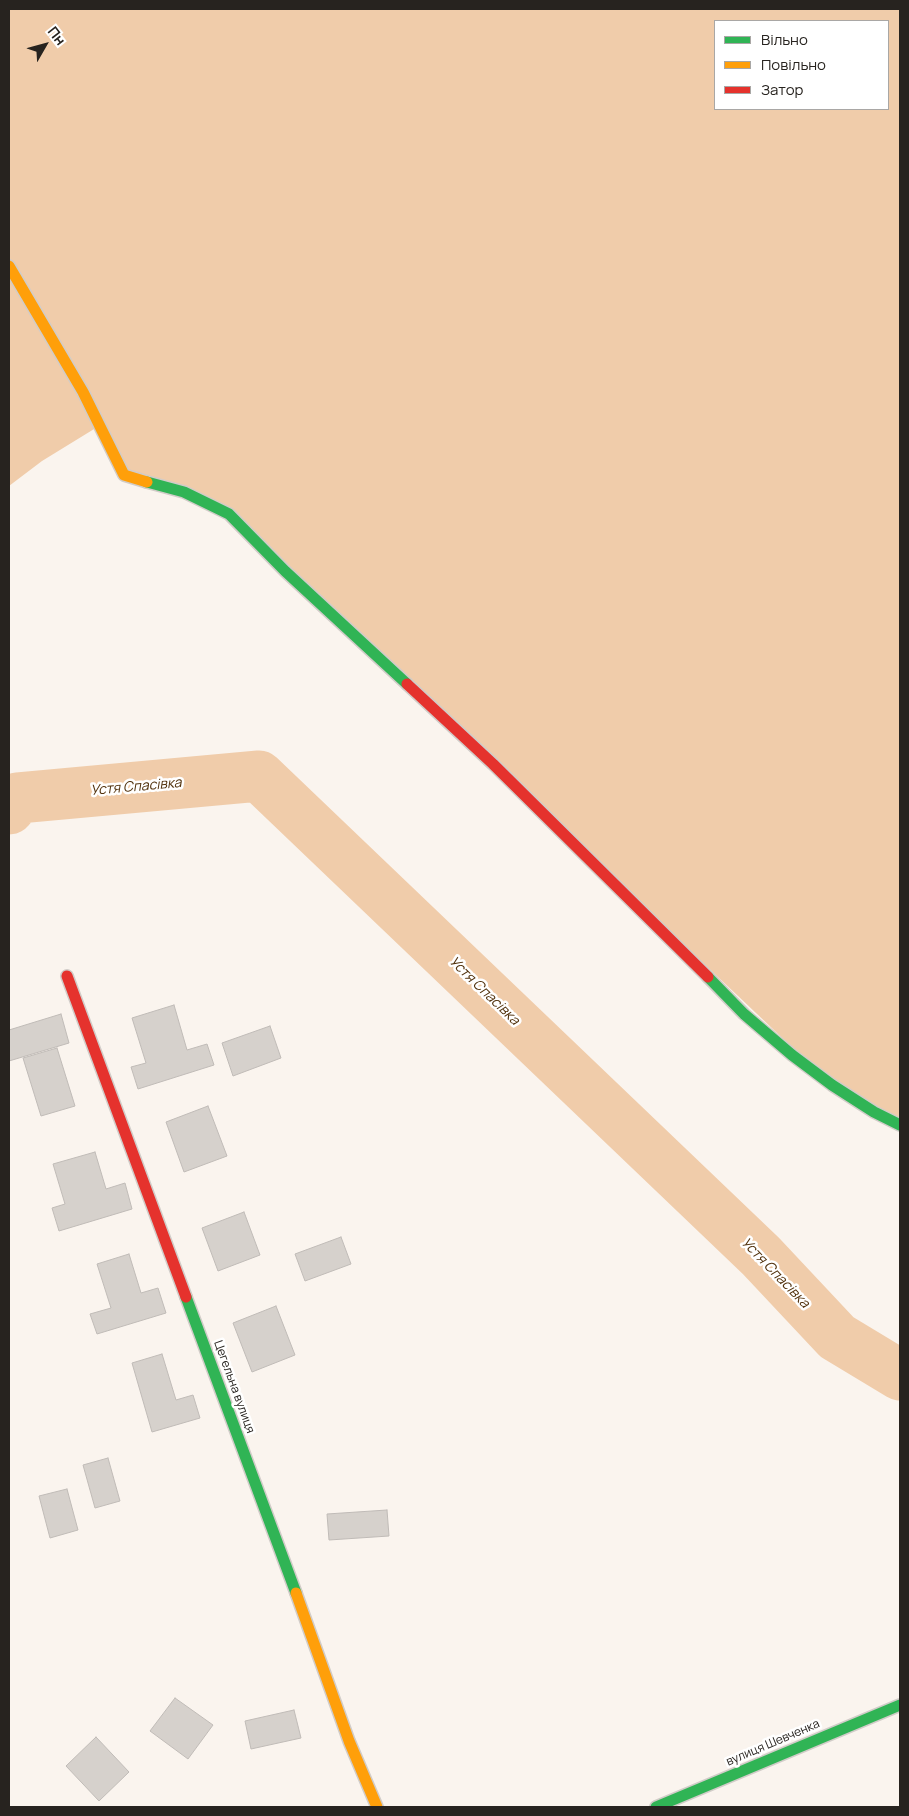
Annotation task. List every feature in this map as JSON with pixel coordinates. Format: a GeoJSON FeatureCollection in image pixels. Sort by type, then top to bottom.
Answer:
{"type":"FeatureCollection","features":[{"type":"Feature","properties":{"kind":"street"},"geometry":{"type":"LineString","coordinates":[[9,266],[82,392],[124,475],[184,492],[229,514],[285,571],[493,764],[667,935],[744,1014],[792,1055],[832,1085],[874,1112],[900,1125]]}},
{"type":"Feature","properties":{"kind":"street","name":"Цегельна вулиця"},"geometry":{"type":"LineString","coordinates":[[67,976],[304,1614],[349,1741],[376,1807]]}},
{"type":"Feature","properties":{"kind":"street","name":"вулиця Шевченка"},"geometry":{"type":"LineString","coordinates":[[656,1807],[900,1705]]}},
{"type":"Feature","properties":{"kind":"shaded area"},"geometry":{"type":"Polygon","coordinates":[[[9,9],[900,9],[900,1125],[832,1085],[229,514],[124,475],[99,426],[42,461],[9,486],[9,9]]]}},
{"type":"Feature","properties":{"kind":"building"},"geometry":{"type":"Polygon","coordinates":[[[174,1005],[187,1050],[207,1044],[214,1065],[138,1089],[131,1067],[146,1063],[132,1018],[174,1005]]]}},
{"type":"Feature","properties":{"kind":"building"},"geometry":{"type":"Polygon","coordinates":[[[61,1014],[69,1043],[9,1061],[9,1030],[61,1014]]]}},
{"type":"Feature","properties":{"kind":"building"},"geometry":{"type":"Polygon","coordinates":[[[270,1026],[281,1058],[233,1076],[222,1043],[270,1026]]]}},
{"type":"Feature","properties":{"kind":"building"},"geometry":{"type":"Polygon","coordinates":[[[57,1048],[75,1106],[41,1116],[23,1058],[57,1048]]]}},
{"type":"Feature","properties":{"kind":"building"},"geometry":{"type":"Polygon","coordinates":[[[208,1106],[227,1156],[184,1172],[166,1122],[208,1106]]]}},
{"type":"Feature","properties":{"kind":"building"},"geometry":{"type":"Polygon","coordinates":[[[95,1152],[106,1189],[125,1183],[132,1209],[59,1231],[52,1208],[65,1204],[53,1164],[95,1152]]]}},
{"type":"Feature","properties":{"kind":"building"},"geometry":{"type":"Polygon","coordinates":[[[244,1212],[260,1255],[218,1271],[202,1228],[244,1212]]]}},
{"type":"Feature","properties":{"kind":"building"},"geometry":{"type":"Polygon","coordinates":[[[341,1237],[351,1264],[305,1281],[295,1254],[341,1237]]]}},
{"type":"Feature","properties":{"kind":"building"},"geometry":{"type":"Polygon","coordinates":[[[129,1254],[141,1293],[158,1288],[166,1313],[97,1334],[90,1314],[111,1308],[97,1264],[129,1254]]]}},
{"type":"Feature","properties":{"kind":"building"},"geometry":{"type":"Polygon","coordinates":[[[276,1306],[295,1355],[252,1372],[233,1323],[276,1306]]]}},
{"type":"Feature","properties":{"kind":"building"},"geometry":{"type":"Polygon","coordinates":[[[162,1354],[176,1400],[193,1395],[200,1418],[152,1432],[132,1363],[162,1354]]]}},
{"type":"Feature","properties":{"kind":"building"},"geometry":{"type":"Polygon","coordinates":[[[108,1458],[120,1501],[95,1508],[83,1465],[108,1458]]]}},
{"type":"Feature","properties":{"kind":"building"},"geometry":{"type":"Polygon","coordinates":[[[67,1489],[78,1530],[50,1538],[39,1496],[67,1489]]]}},
{"type":"Feature","properties":{"kind":"building"},"geometry":{"type":"Polygon","coordinates":[[[387,1510],[389,1536],[329,1540],[327,1514],[387,1510]]]}},
{"type":"Feature","properties":{"kind":"building"},"geometry":{"type":"Polygon","coordinates":[[[175,1698],[213,1725],[188,1759],[150,1731],[175,1698]]]}},
{"type":"Feature","properties":{"kind":"building"},"geometry":{"type":"Polygon","coordinates":[[[294,1710],[301,1738],[251,1749],[245,1721],[294,1710]]]}},
{"type":"Feature","properties":{"kind":"building"},"geometry":{"type":"Polygon","coordinates":[[[96,1737],[129,1772],[99,1801],[66,1766],[96,1737]]]}},
{"type":"Feature","properties":{"kind":"waterway","name":"Устя Спасівка"},"geometry":{"type":"LineString","coordinates":[[9,809],[18,798],[259,776],[761,1256],[837,1337],[900,1375]]}},
{"type":"Feature","properties":{"kind":"traffic: fast"},"geometry":{"type":"LineString","coordinates":[[147,482],[184,492],[229,514],[285,571],[407,684]]}},
{"type":"Feature","properties":{"kind":"traffic: fast"},"geometry":{"type":"LineString","coordinates":[[708,977],[744,1014],[792,1055],[832,1085],[874,1112],[900,1125]]}},
{"type":"Feature","properties":{"kind":"traffic: fast"},"geometry":{"type":"LineString","coordinates":[[186,1297],[296,1593]]}},
{"type":"Feature","properties":{"kind":"traffic: fast"},"geometry":{"type":"LineString","coordinates":[[656,1807],[900,1705]]}},
{"type":"Feature","properties":{"kind":"traffic: slow"},"geometry":{"type":"LineString","coordinates":[[9,266],[83,392],[124,475],[147,482]]}},
{"type":"Feature","properties":{"kind":"traffic: slow"},"geometry":{"type":"LineString","coordinates":[[296,1593],[349,1741],[377,1807]]}},
{"type":"Feature","properties":{"kind":"traffic: jam"},"geometry":{"type":"LineString","coordinates":[[407,684],[493,764],[708,977]]}},
{"type":"Feature","properties":{"kind":"traffic: jam"},"geometry":{"type":"LineString","coordinates":[[67,976],[186,1297]]}}]}
